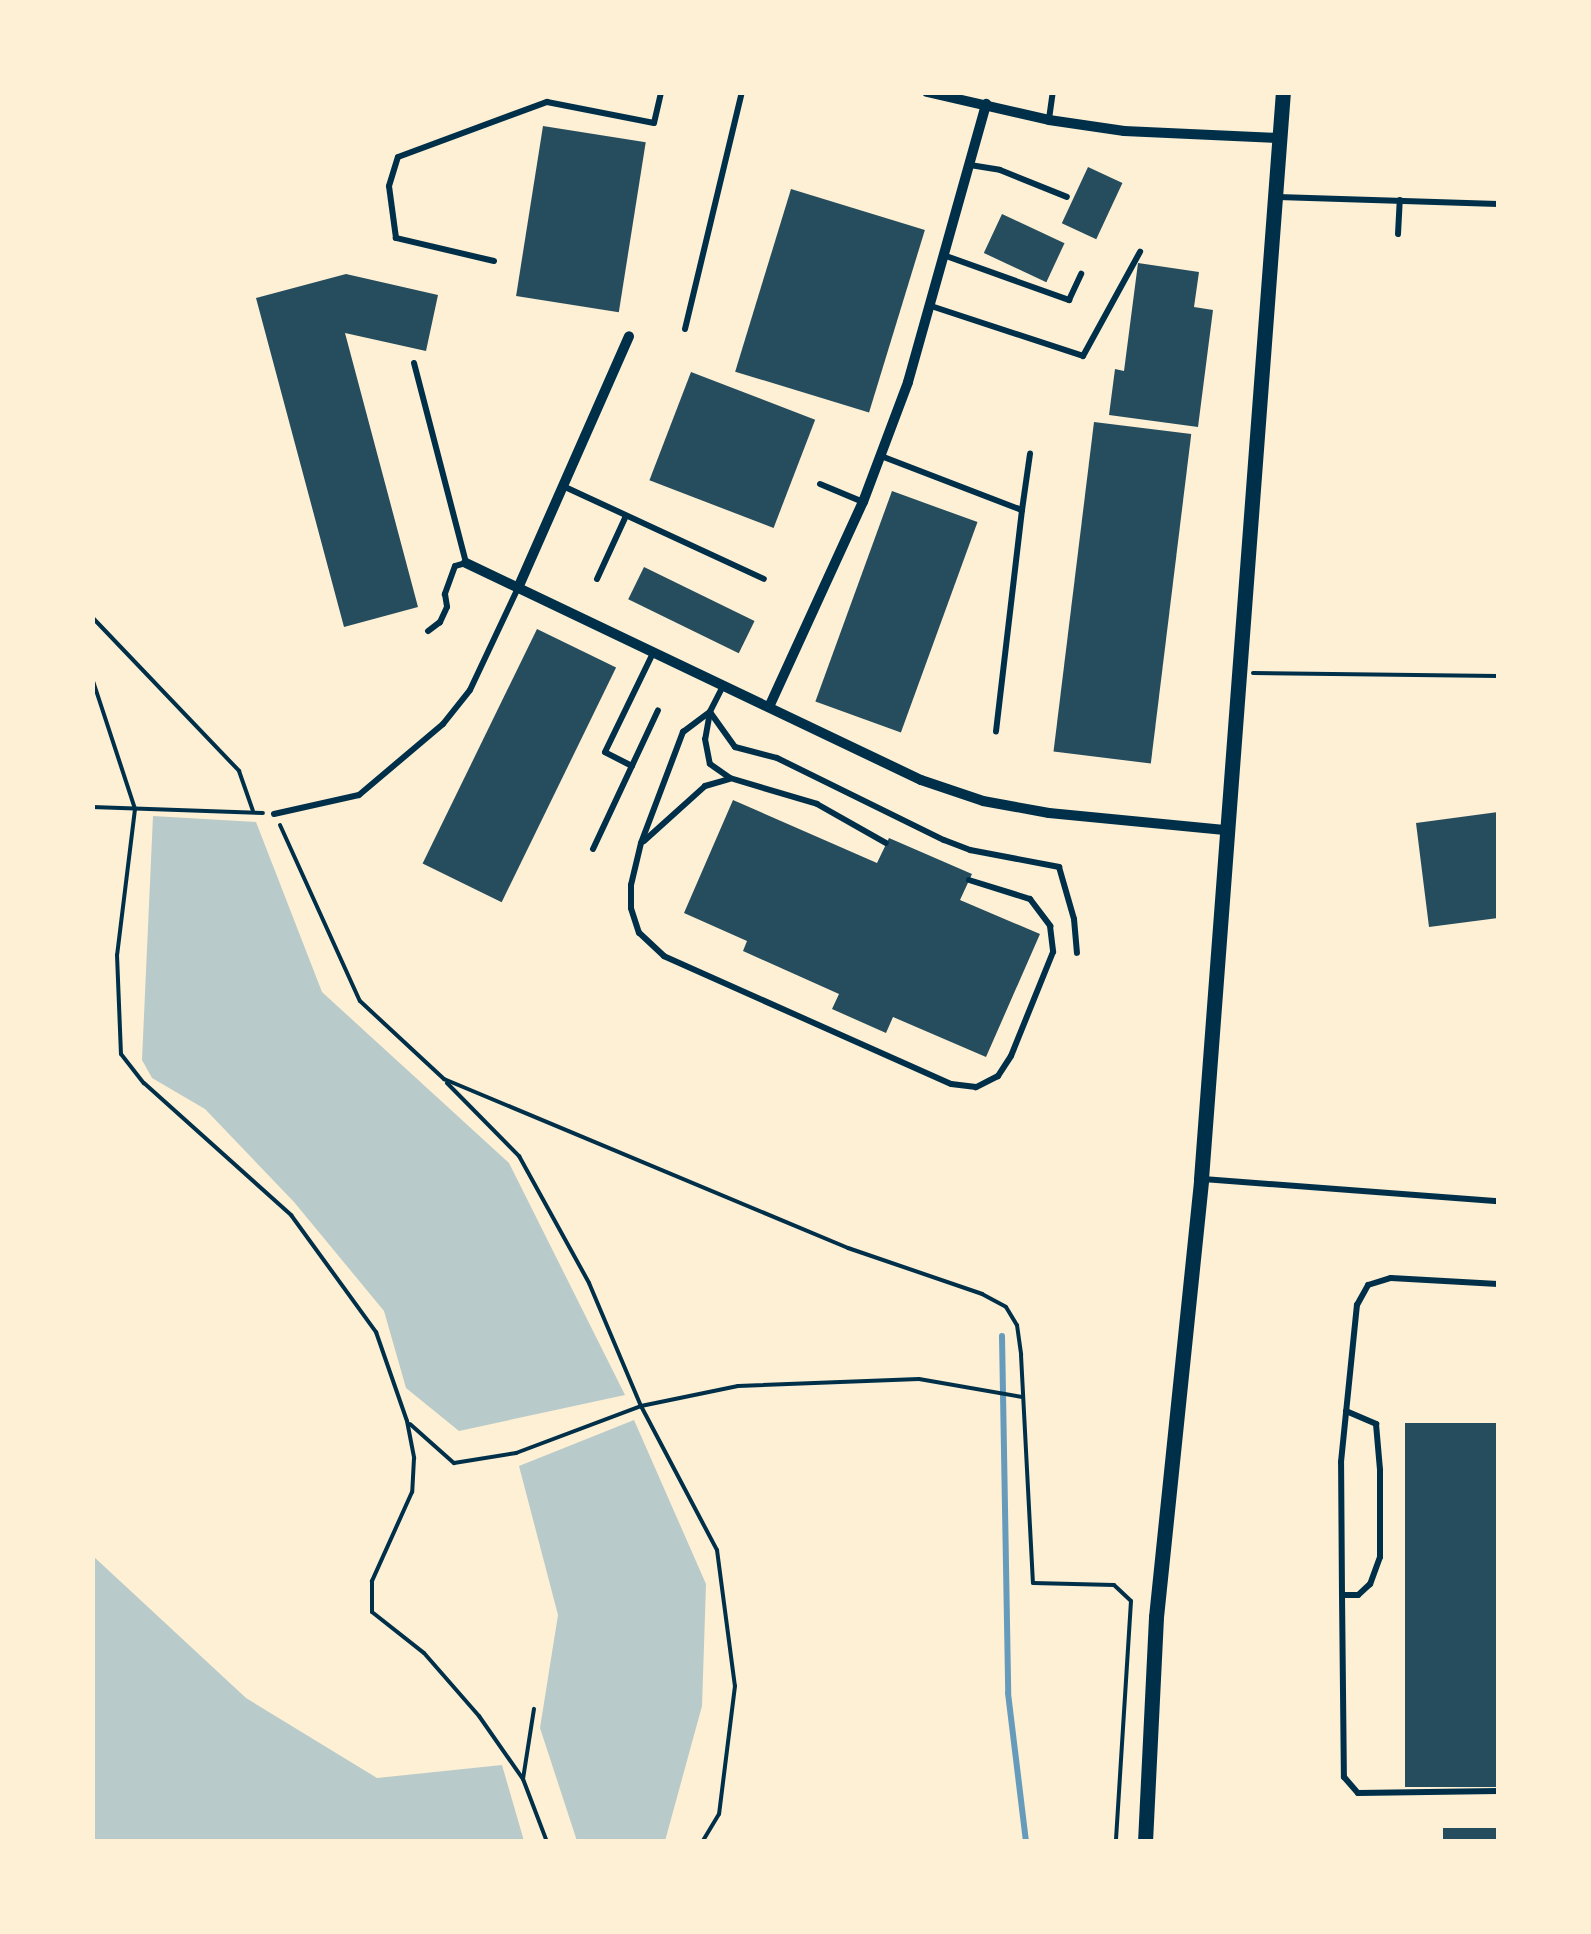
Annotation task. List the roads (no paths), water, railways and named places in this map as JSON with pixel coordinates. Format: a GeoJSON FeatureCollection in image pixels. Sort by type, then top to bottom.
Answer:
{"type":"FeatureCollection","features":[{"type":"Feature","properties":{"kind":"street"},"geometry":{"type":"LineString","coordinates":[[927,92],[1049,120],[1124,131],[1281,138]]}},
{"type":"Feature","properties":{"kind":"street"},"geometry":{"type":"LineString","coordinates":[[1145,1842],[1156,1618],[1202,1179],[1278,196],[1282,92]]}},
{"type":"Feature","properties":{"kind":"street"},"geometry":{"type":"LineString","coordinates":[[768,707],[863,502],[880,456],[931,306],[986,104]]}},
{"type":"Feature","properties":{"kind":"street"},"geometry":{"type":"LineString","coordinates":[[518,588],[629,336]]}},
{"type":"Feature","properties":{"kind":"street"},"geometry":{"type":"LineString","coordinates":[[466,563],[921,780],[984,802],[1049,813],[1227,830]]}},
{"type":"Feature","properties":{"kind":"lane"},"geometry":{"type":"LineString","coordinates":[[494,261],[396,238],[389,186],[398,156],[547,102],[654,123],[661,92]]}},
{"type":"Feature","properties":{"kind":"lane"},"geometry":{"type":"LineString","coordinates":[[685,329],[742,92]]}},
{"type":"Feature","properties":{"kind":"lane"},"geometry":{"type":"LineString","coordinates":[[1049,120],[1054,92]]}},
{"type":"Feature","properties":{"kind":"lane"},"geometry":{"type":"LineString","coordinates":[[969,164],[1000,170],[1067,197]]}},
{"type":"Feature","properties":{"kind":"lane"},"geometry":{"type":"LineString","coordinates":[[1278,196],[1498,204]]}},
{"type":"Feature","properties":{"kind":"lane"},"geometry":{"type":"LineString","coordinates":[[1398,234],[1400,200]]}},
{"type":"Feature","properties":{"kind":"lane"},"geometry":{"type":"LineString","coordinates":[[931,306],[1083,356],[1140,252]]}},
{"type":"Feature","properties":{"kind":"lane"},"geometry":{"type":"LineString","coordinates":[[946,256],[1069,300],[1081,274]]}},
{"type":"Feature","properties":{"kind":"lane"},"geometry":{"type":"LineString","coordinates":[[414,363],[466,563],[456,566],[445,594],[447,607],[440,622],[428,630]]}},
{"type":"Feature","properties":{"kind":"lane"},"geometry":{"type":"LineString","coordinates":[[996,731],[1030,454]]}},
{"type":"Feature","properties":{"kind":"lane"},"geometry":{"type":"LineString","coordinates":[[880,456],[1022,510]]}},
{"type":"Feature","properties":{"kind":"lane"},"geometry":{"type":"LineString","coordinates":[[820,484],[863,502]]}},
{"type":"Feature","properties":{"kind":"lane"},"geometry":{"type":"LineString","coordinates":[[564,488],[764,579]]}},
{"type":"Feature","properties":{"kind":"lane"},"geometry":{"type":"LineString","coordinates":[[597,579],[626,516]]}},
{"type":"Feature","properties":{"kind":"lane"},"geometry":{"type":"LineString","coordinates":[[274,814],[359,795],[443,724],[470,690],[518,588]]}},
{"type":"Feature","properties":{"kind":"lane"},"geometry":{"type":"LineString","coordinates":[[632,766],[605,752],[654,652]]}},
{"type":"Feature","properties":{"kind":"lane"},"geometry":{"type":"LineString","coordinates":[[723,686],[710,712],[705,740],[710,764],[730,778],[817,804],[886,844]]}},
{"type":"Feature","properties":{"kind":"lane"},"geometry":{"type":"LineString","coordinates":[[593,850],[658,710]]}},
{"type":"Feature","properties":{"kind":"lane"},"geometry":{"type":"LineString","coordinates":[[710,712],[683,732],[641,843],[630,885],[631,908],[639,933],[664,956],[951,1084],[976,1087],[998,1076],[1012,1056],[1054,952],[1050,926],[1030,899],[969,880]]}},
{"type":"Feature","properties":{"kind":"lane"},"geometry":{"type":"LineString","coordinates":[[710,712],[736,747],[777,758],[944,840],[970,850],[1059,867],[1074,919],[1077,952]]}},
{"type":"Feature","properties":{"kind":"lane"},"geometry":{"type":"LineString","coordinates":[[641,843],[705,786],[730,778]]}},
{"type":"Feature","properties":{"kind":"lane"},"geometry":{"type":"LineString","coordinates":[[1202,1179],[1498,1201]]}},
{"type":"Feature","properties":{"kind":"lane"},"geometry":{"type":"LineString","coordinates":[[1498,1284],[1418,1278],[1368,1285],[1357,1304],[1341,1462],[1344,1778],[1358,1792],[1498,1791]]}},
{"type":"Feature","properties":{"kind":"lane"},"geometry":{"type":"LineString","coordinates":[[1342,1595],[1358,1594],[1370,1584],[1380,1557],[1376,1424],[1346,1410]]}},
{"type":"Feature","properties":{"kind":"waterway"},"geometry":{"type":"LineString","coordinates":[[1002,1336],[1008,1693],[1026,1842]]}}]}
